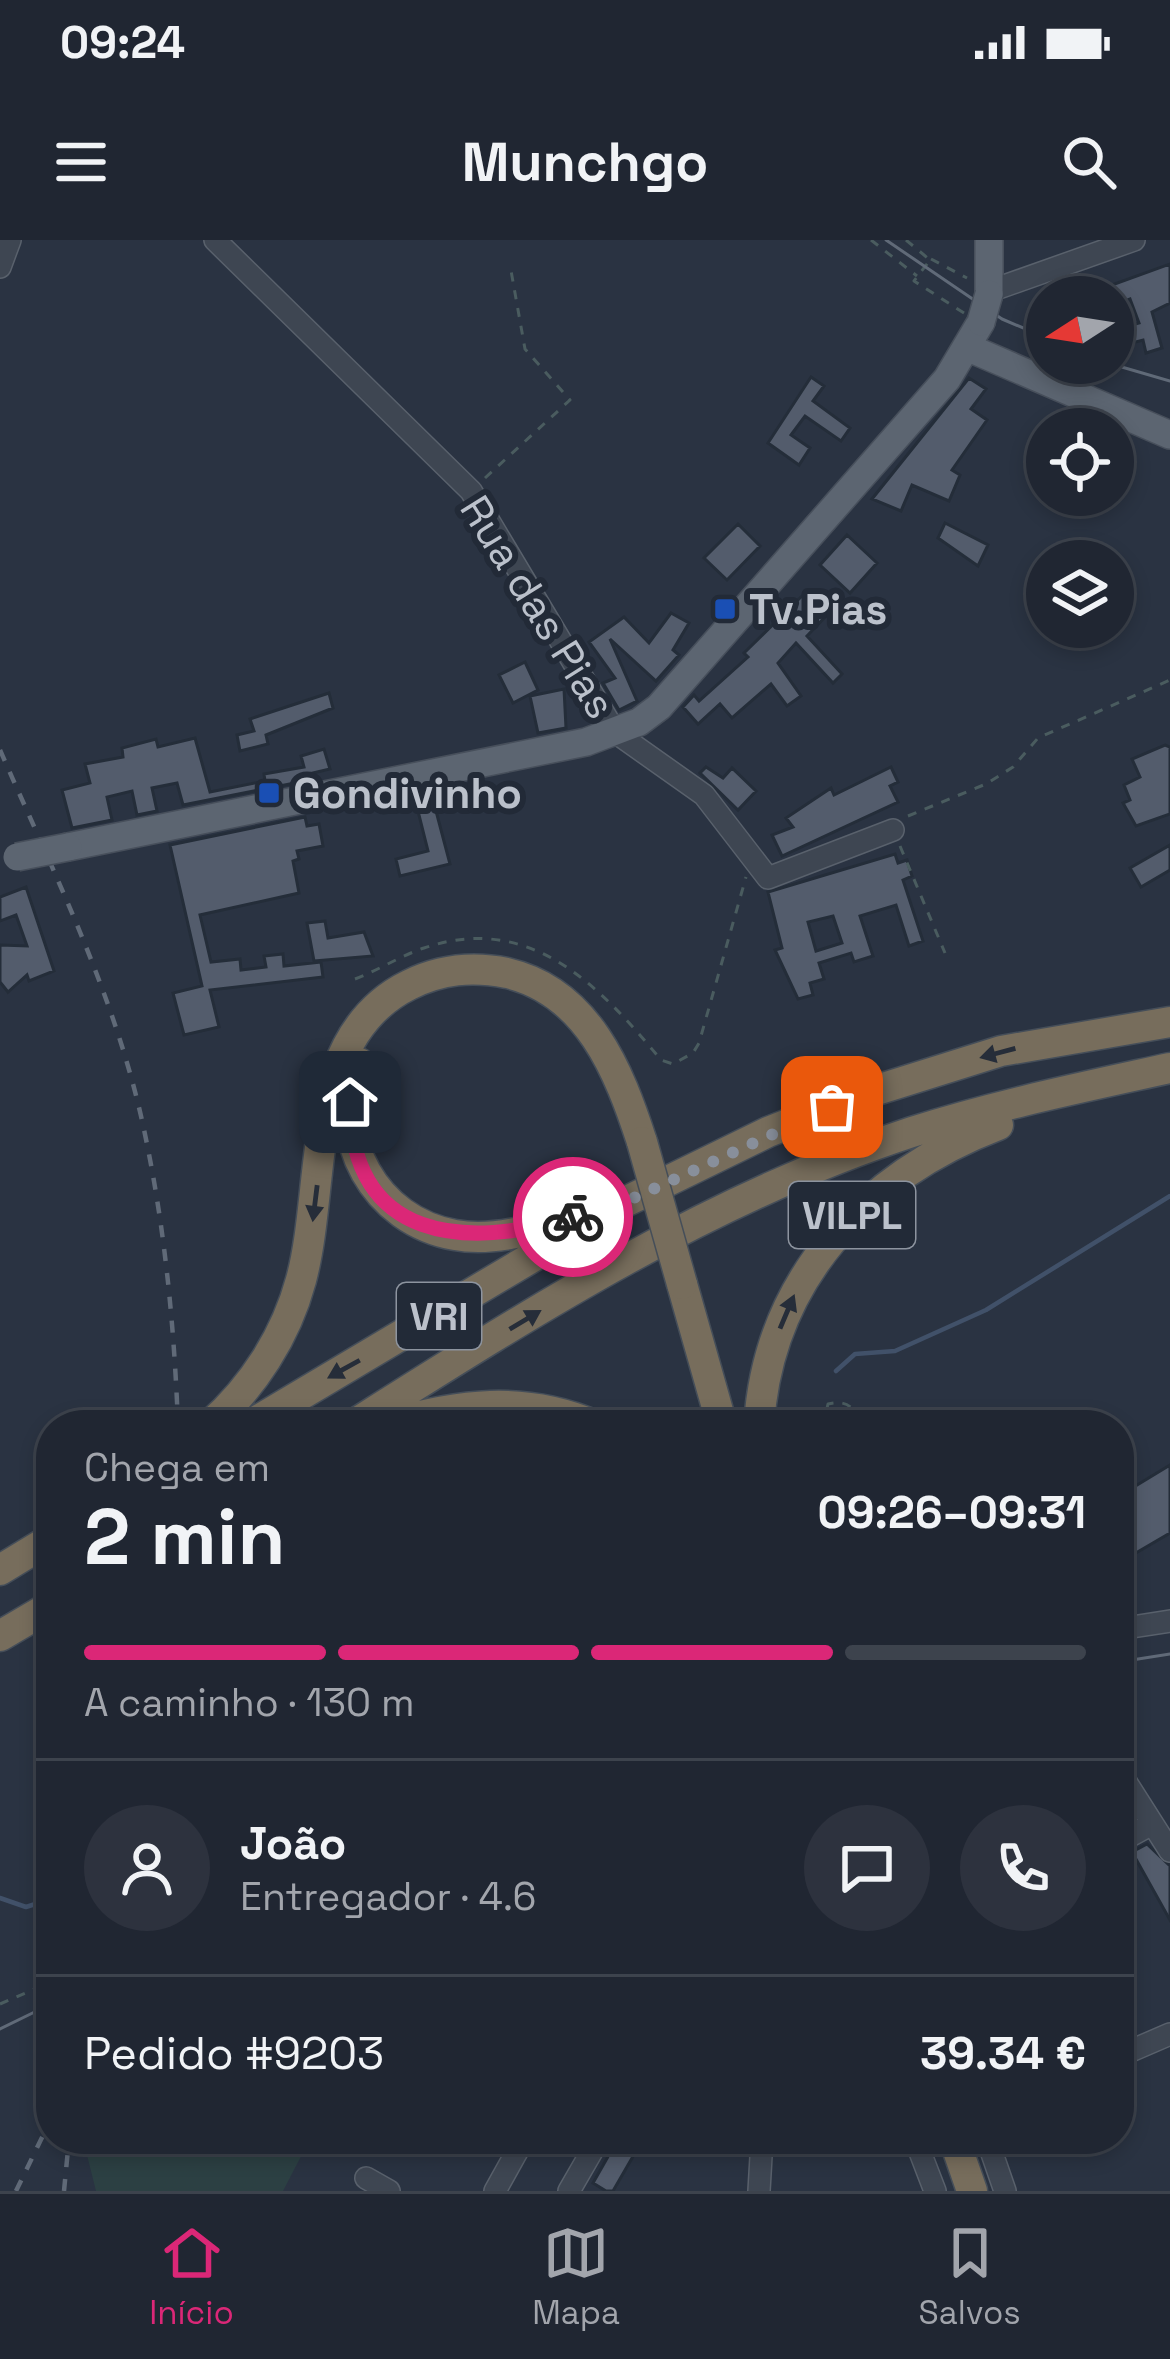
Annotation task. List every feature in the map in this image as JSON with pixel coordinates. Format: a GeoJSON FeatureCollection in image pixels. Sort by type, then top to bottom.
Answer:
{"type":"FeatureCollection","features":[{"type":"Feature","properties":{"kind":"highway"},"geometry":{"type":"LineString","coordinates":[[224,1410],[256,1374],[288,1317],[309,1246],[323,1128],[337,1071],[361,1024],[400,989],[463,968],[519,976],[547,989],[593,1031],[612,1062],[675,1288],[717,1410]]}},
{"type":"Feature","properties":{"kind":"highway"},"geometry":{"type":"LineString","coordinates":[[625,1202],[495,1236],[459,1237],[408,1219],[370,1180],[357,1155],[350,1132],[355,1075],[377,1033],[408,1006],[466,988],[513,993],[556,1019],[578,1041],[635,1146]]}},
{"type":"Feature","properties":{"kind":"highway","name":"VRI"},"geometry":{"type":"LineString","coordinates":[[275,1410],[625,1202],[768,1132],[864,1094],[1001,1052],[1170,1022]]}},
{"type":"Feature","properties":{"kind":"highway","name":"VRI"},"geometry":{"type":"LineString","coordinates":[[378,1410],[628,1258],[764,1192],[910,1133],[1170,1068]]}},
{"type":"Feature","properties":{"kind":"highway","name":"VILPL"},"geometry":{"type":"LineString","coordinates":[[762,1410],[771,1354],[788,1307],[845,1222],[877,1191],[936,1150],[1030,1114],[1052,1096]]}},
{"type":"Feature","properties":{"kind":"highway"},"geometry":{"type":"LineString","coordinates":[[675,1288],[702,1410]]}},
{"type":"Feature","properties":{"kind":"highway"},"geometry":{"type":"LineString","coordinates":[[458,1410],[492,1403],[549,1410]]}},
{"type":"Feature","properties":{"kind":"highway"},"geometry":{"type":"LineString","coordinates":[[0,1570],[36,1548]]}},
{"type":"Feature","properties":{"kind":"highway"},"geometry":{"type":"LineString","coordinates":[[0,1636],[36,1615]]}},
{"type":"Feature","properties":{"kind":"highway"},"geometry":{"type":"LineString","coordinates":[[962,2154],[974,2191]]}},
{"type":"Feature","properties":{"kind":"main road"},"geometry":{"type":"LineString","coordinates":[[9,859],[615,732],[659,707],[969,348],[989,240]]}},
{"type":"Feature","properties":{"kind":"main road"},"geometry":{"type":"LineString","coordinates":[[969,348],[1170,435]]}},
{"type":"Feature","properties":{"kind":"street"},"geometry":{"type":"LineString","coordinates":[[0,267],[10,240]]}},
{"type":"Feature","properties":{"kind":"street","name":"Rua das Pias"},"geometry":{"type":"LineString","coordinates":[[215,240],[471,491],[615,732],[704,795],[752,859]]}},
{"type":"Feature","properties":{"kind":"street"},"geometry":{"type":"LineString","coordinates":[[977,299],[1134,240]]}},
{"type":"Feature","properties":{"kind":"street"},"geometry":{"type":"LineString","coordinates":[[752,859],[768,878],[893,830]]}},
{"type":"Feature","properties":{"kind":"street"},"geometry":{"type":"LineString","coordinates":[[1134,1627],[1170,1621]]}},
{"type":"Feature","properties":{"kind":"street"},"geometry":{"type":"LineString","coordinates":[[1134,1794],[1170,1851]]}},
{"type":"Feature","properties":{"kind":"street"},"geometry":{"type":"LineString","coordinates":[[1134,1834],[1153,1824]]}},
{"type":"Feature","properties":{"kind":"street"},"geometry":{"type":"LineString","coordinates":[[1134,2050],[1170,2034]]}},
{"type":"Feature","properties":{"kind":"street"},"geometry":{"type":"LineString","coordinates":[[495,2191],[516,2154]]}},
{"type":"Feature","properties":{"kind":"street"},"geometry":{"type":"LineString","coordinates":[[568,2191],[590,2154]]}},
{"type":"Feature","properties":{"kind":"street"},"geometry":{"type":"LineString","coordinates":[[759,2191],[761,2154]]}},
{"type":"Feature","properties":{"kind":"street"},"geometry":{"type":"LineString","coordinates":[[921,2154],[935,2191]]}},
{"type":"Feature","properties":{"kind":"street"},"geometry":{"type":"LineString","coordinates":[[992,2154],[1005,2191]]}},
{"type":"Feature","properties":{"kind":"street"},"geometry":{"type":"LineString","coordinates":[[366,2178],[389,2191]]}},
{"type":"Feature","properties":{"kind":"path"},"geometry":{"type":"LineString","coordinates":[[871,240],[917,276]]}},
{"type":"Feature","properties":{"kind":"path"},"geometry":{"type":"LineString","coordinates":[[906,240],[930,260]]}},
{"type":"Feature","properties":{"kind":"path"},"geometry":{"type":"LineString","coordinates":[[933,256],[977,299],[914,281],[933,256]]}},
{"type":"Feature","properties":{"kind":"path"},"geometry":{"type":"LineString","coordinates":[[471,491],[570,400],[526,349],[509,265]]}},
{"type":"Feature","properties":{"kind":"path"},"geometry":{"type":"LineString","coordinates":[[945,953],[893,830],[899,820],[1000,776],[1038,738],[1170,680]]}},
{"type":"Feature","properties":{"kind":"path"},"geometry":{"type":"LineString","coordinates":[[673,1064],[693,1054],[700,1043],[752,859]]}},
{"type":"Feature","properties":{"kind":"path"},"geometry":{"type":"LineString","coordinates":[[827,1410],[828,1404],[841,1401],[855,1410]]}},
{"type":"Feature","properties":{"kind":"path"},"geometry":{"type":"LineString","coordinates":[[0,2004],[36,1988]]}},
{"type":"Feature","properties":{"kind":"green space"},"geometry":{"type":"Polygon","coordinates":[[[87,2154],[302,2154],[283,2191],[96,2191],[87,2154]]]}},
{"type":"Feature","properties":{"kind":"building"},"geometry":{"type":"Polygon","coordinates":[[[1170,264],[1170,303],[1152,312],[1162,348],[1146,353],[1143,340],[1134,342],[1134,324],[1139,323],[1134,277],[1170,264]]]}},
{"type":"Feature","properties":{"kind":"building"},"geometry":{"type":"Polygon","coordinates":[[[811,377],[824,386],[813,401],[850,428],[841,441],[805,416],[791,435],[810,448],[799,465],[768,443],[811,377]]]}},
{"type":"Feature","properties":{"kind":"building"},"geometry":{"type":"Polygon","coordinates":[[[969,378],[986,389],[971,409],[987,420],[952,470],[960,475],[949,501],[912,485],[901,511],[872,499],[969,378]]]}},
{"type":"Feature","properties":{"kind":"building"},"geometry":{"type":"Polygon","coordinates":[[[945,523],[988,545],[978,566],[938,538],[945,523]]]}},
{"type":"Feature","properties":{"kind":"building"},"geometry":{"type":"Polygon","coordinates":[[[738,524],[760,546],[727,580],[704,558],[738,524]]]}},
{"type":"Feature","properties":{"kind":"building"},"geometry":{"type":"Polygon","coordinates":[[[847,535],[877,563],[850,593],[820,565],[847,535]]]}},
{"type":"Feature","properties":{"kind":"building"},"geometry":{"type":"Polygon","coordinates":[[[804,594],[826,616],[807,636],[842,674],[833,683],[796,643],[778,663],[801,696],[787,706],[771,684],[732,718],[720,704],[698,724],[683,707],[694,695],[699,701],[748,657],[744,653],[804,594]]]}},
{"type":"Feature","properties":{"kind":"building"},"geometry":{"type":"Polygon","coordinates":[[[671,613],[689,623],[673,650],[679,655],[656,681],[610,639],[637,701],[619,710],[603,683],[615,678],[589,642],[624,617],[649,643],[671,613]]]}},
{"type":"Feature","properties":{"kind":"building"},"geometry":{"type":"Polygon","coordinates":[[[525,662],[538,690],[513,703],[499,675],[525,662]]]}},
{"type":"Feature","properties":{"kind":"building"},"geometry":{"type":"Polygon","coordinates":[[[564,689],[566,728],[538,733],[530,696],[564,689]]]}},
{"type":"Feature","properties":{"kind":"building"},"geometry":{"type":"Polygon","coordinates":[[[329,693],[333,708],[266,735],[268,744],[240,751],[237,735],[254,731],[250,719],[329,693]]]}},
{"type":"Feature","properties":{"kind":"building"},"geometry":{"type":"Polygon","coordinates":[[[195,738],[210,792],[304,767],[301,756],[324,749],[330,769],[309,774],[310,780],[183,805],[177,783],[152,788],[157,811],[137,815],[132,791],[107,797],[112,820],[72,828],[62,790],[90,783],[85,764],[123,757],[122,748],[156,739],[158,747],[195,738]]]}},
{"type":"Feature","properties":{"kind":"building"},"geometry":{"type":"Polygon","coordinates":[[[1170,747],[1170,814],[1136,826],[1123,803],[1130,800],[1124,785],[1140,777],[1132,759],[1170,747]]]}},
{"type":"Feature","properties":{"kind":"building"},"geometry":{"type":"Polygon","coordinates":[[[706,767],[723,778],[732,768],[756,791],[738,810],[700,773],[706,767]]]}},
{"type":"Feature","properties":{"kind":"building"},"geometry":{"type":"Polygon","coordinates":[[[891,767],[898,782],[890,786],[898,802],[782,856],[772,835],[793,827],[786,818],[831,788],[834,795],[891,767]]]}},
{"type":"Feature","properties":{"kind":"building"},"geometry":{"type":"Polygon","coordinates":[[[431,792],[450,864],[400,876],[396,859],[428,851],[414,795],[431,792]]]}},
{"type":"Feature","properties":{"kind":"building"},"geometry":{"type":"Polygon","coordinates":[[[305,817],[307,826],[319,824],[323,846],[297,851],[299,859],[293,861],[299,893],[200,915],[211,962],[240,959],[241,970],[266,967],[264,956],[283,954],[284,966],[321,962],[323,977],[210,990],[219,1027],[184,1035],[173,993],[202,986],[170,845],[305,817]]]}},
{"type":"Feature","properties":{"kind":"building"},"geometry":{"type":"Polygon","coordinates":[[[1170,845],[1170,870],[1141,887],[1130,868],[1170,845]]]}},
{"type":"Feature","properties":{"kind":"building"},"geometry":{"type":"Polygon","coordinates":[[[895,854],[898,863],[907,860],[912,876],[903,880],[923,941],[909,946],[896,905],[860,916],[873,956],[854,962],[851,953],[819,963],[824,979],[810,983],[813,995],[798,999],[775,950],[782,948],[768,892],[895,854]],[[833,916],[808,922],[816,951],[842,943],[833,916]]]}},
{"type":"Feature","properties":{"kind":"building"},"geometry":{"type":"Polygon","coordinates":[[[26,887],[54,971],[29,981],[27,975],[8,992],[0,982],[0,945],[27,946],[16,915],[0,921],[0,897],[26,887]]]}},
{"type":"Feature","properties":{"kind":"building"},"geometry":{"type":"Polygon","coordinates":[[[325,921],[328,938],[364,932],[373,956],[314,961],[307,923],[325,921]]]}},
{"type":"Feature","properties":{"kind":"building"},"geometry":{"type":"Polygon","coordinates":[[[1170,1465],[1170,1533],[1134,1554],[1134,1487],[1170,1465]]]}},
{"type":"Feature","properties":{"kind":"building"},"geometry":{"type":"Polygon","coordinates":[[[1147,1844],[1170,1866],[1170,1920],[1134,1856],[1147,1844]]]}},
{"type":"Feature","properties":{"kind":"building"},"geometry":{"type":"Polygon","coordinates":[[[609,2154],[634,2154],[613,2191],[593,2183],[609,2154]]]}},
{"type":"Feature","properties":{"kind":"waterway"},"geometry":{"type":"LineString","coordinates":[[836,1371],[855,1354],[895,1351],[986,1310],[1170,1196]]}},
{"type":"Feature","properties":{"kind":"waterway"},"geometry":{"type":"LineString","coordinates":[[0,1898],[26,1907],[36,1904]]}},
{"type":"Feature","properties":{"kind":"tram line"},"geometry":{"type":"LineString","coordinates":[[886,240],[1002,319],[1026,329]]}},
{"type":"Feature","properties":{"kind":"tram line"},"geometry":{"type":"LineString","coordinates":[[1134,371],[1170,381]]}},
{"type":"Feature","properties":{"kind":"tram line"},"geometry":{"type":"LineString","coordinates":[[1134,1660],[1170,1654]]}},
{"type":"Feature","properties":{"kind":"tram line"},"geometry":{"type":"LineString","coordinates":[[0,2029],[36,2011]]}},
{"type":"Feature","properties":{"kind":"railway"},"geometry":{"type":"LineString","coordinates":[[0,750],[79,930],[129,1069],[162,1231],[177,1410]]}},
{"type":"Feature","properties":{"kind":"railway"},"geometry":{"type":"LineString","coordinates":[[16,2191],[36,2150]]}},
{"type":"Feature","properties":{"kind":"railway"},"geometry":{"type":"LineString","coordinates":[[64,2191],[68,2154]]}},
{"type":"Feature","properties":{"kind":"way so far"},"geometry":{"type":"LineString","coordinates":[[573,1217],[625,1202],[768,1132],[832,1107]]}},
{"type":"Feature","properties":{"kind":"place","name":"Tv.Pias"},"geometry":{"type":"Point","coordinates":[725,609]}},
{"type":"Feature","properties":{"kind":"place","name":"Gondivinho"},"geometry":{"type":"Point","coordinates":[269,793]}},
{"type":"Feature","properties":{"kind":"route"},"geometry":{"type":"LineString","coordinates":[[350,1102],[350,1132],[357,1155],[389,1204],[408,1219],[459,1237],[495,1236],[573,1217]]}}]}
